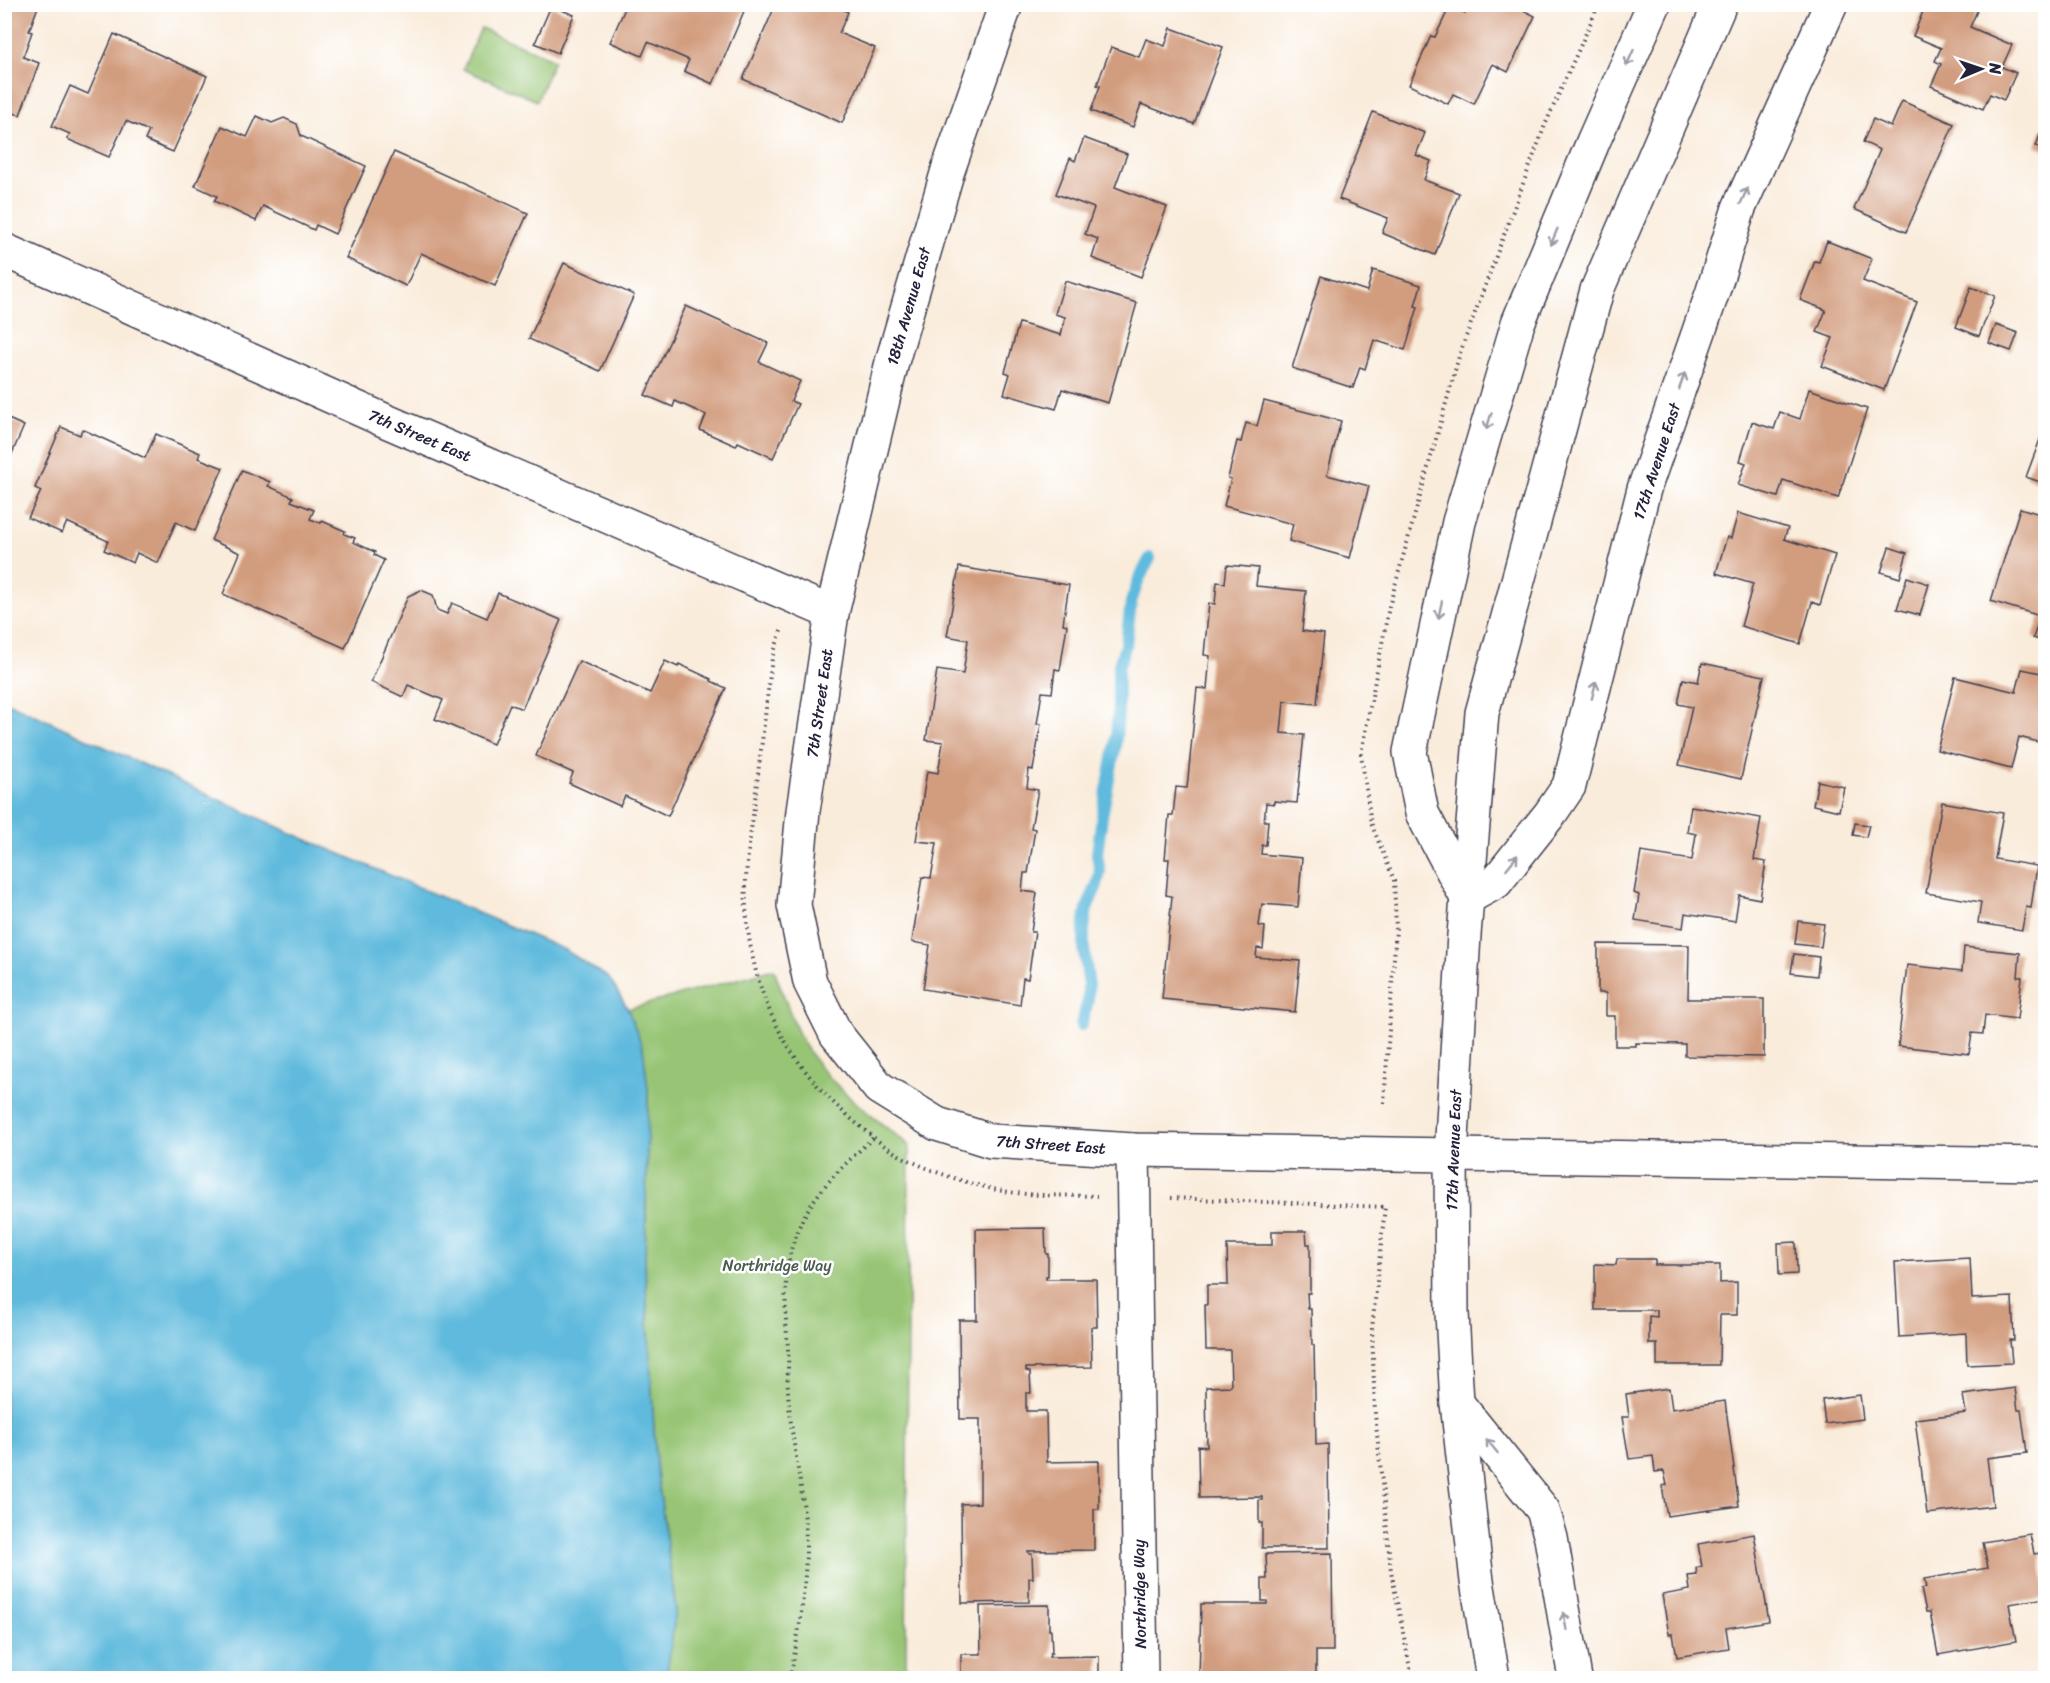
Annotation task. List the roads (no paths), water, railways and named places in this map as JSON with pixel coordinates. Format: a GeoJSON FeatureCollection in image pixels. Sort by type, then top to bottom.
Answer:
{"type":"FeatureCollection","features":[{"type":"Feature","properties":{"kind":"street","name":"18th Avenue East"},"geometry":{"type":"LineString","coordinates":[[832,613],[892,362],[948,170],[1006,4]]}},
{"type":"Feature","properties":{"kind":"street"},"geometry":{"type":"LineString","coordinates":[[1467,898],[1422,813],[1410,752],[1459,522],[1518,323],[1593,142],[1654,4]]}},
{"type":"Feature","properties":{"kind":"street","name":"17th Avenue East"},"geometry":{"type":"LineString","coordinates":[[1493,1678],[1477,1581],[1457,1403],[1452,1313],[1451,1155],[1467,898],[1482,713],[1597,290],[1720,4]]}},
{"type":"Feature","properties":{"kind":"street","name":"17th Avenue East"},"geometry":{"type":"LineString","coordinates":[[1467,898],[1496,882],[1550,814],[1569,786],[1644,489],[1712,294],[1739,208],[1831,4]]}},
{"type":"Feature","properties":{"kind":"street","name":"7th Street East"},"geometry":{"type":"LineString","coordinates":[[4,249],[375,416],[832,613],[803,811],[794,905],[810,982],[836,1034],[879,1088],[937,1124],[991,1141],[1133,1150],[2046,1164]]}},
{"type":"Feature","properties":{"kind":"street","name":"Northridge Way"},"geometry":{"type":"LineString","coordinates":[[1133,1150],[1141,1678]]}},
{"type":"Feature","properties":{"kind":"street"},"geometry":{"type":"LineString","coordinates":[[1457,1403],[1543,1510],[1551,1538],[1575,1678]]}},
{"type":"Feature","properties":{"kind":"water"},"geometry":{"type":"Polygon","coordinates":[[[5,701],[289,832],[565,950],[609,978],[628,1009],[643,1048],[648,1089],[645,1268],[656,1465],[676,1610],[666,1678],[5,1678],[5,701]]]}},
{"type":"Feature","properties":{"kind":"waterway"},"geometry":{"type":"LineString","coordinates":[[1081,1025],[1088,1001],[1084,928],[1087,908],[1100,872],[1097,854],[1115,748],[1118,668],[1126,644],[1131,602],[1150,558]]}}]}
